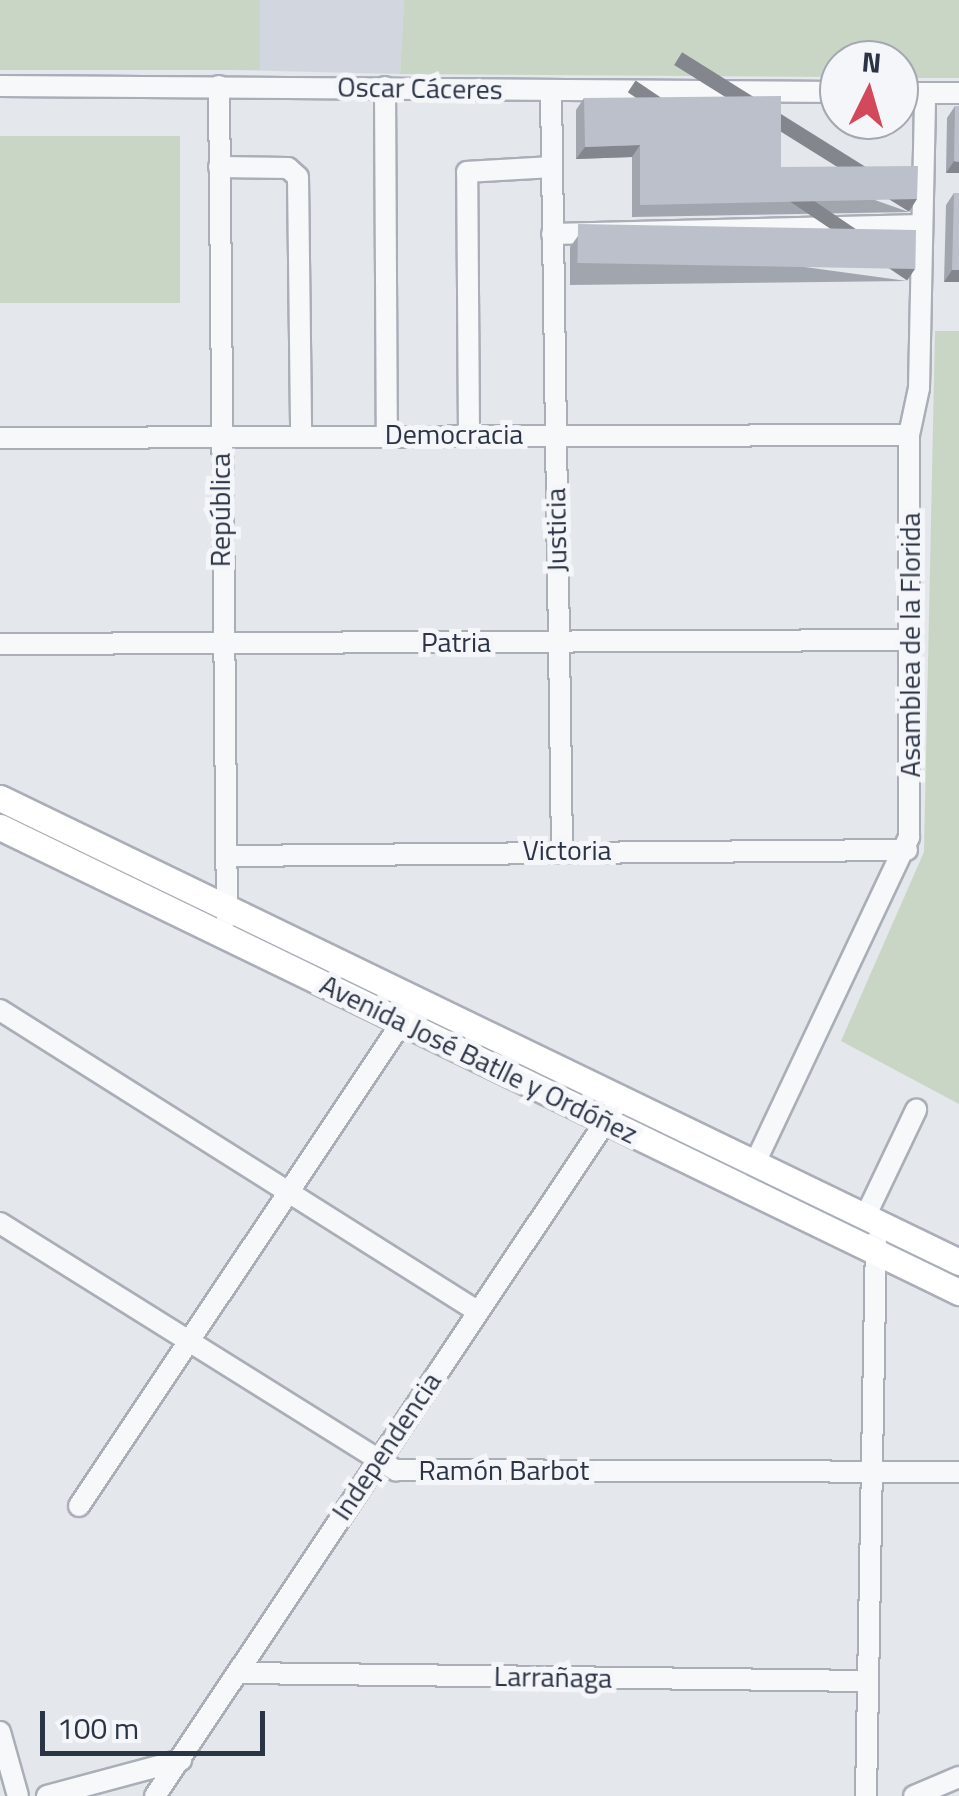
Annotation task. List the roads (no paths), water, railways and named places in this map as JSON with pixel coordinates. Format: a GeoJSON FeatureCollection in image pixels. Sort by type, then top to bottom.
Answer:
{"type":"FeatureCollection","features":[{"type":"Feature","properties":{"kind":"main road","name":"Avenida José Batlle y Ordóñez"},"geometry":{"type":"LineString","coordinates":[[0,798],[404,1024],[607,1122],[959,1262]]}},
{"type":"Feature","properties":{"kind":"main road","name":"Avenida José Batlle y Ordóñez"},"geometry":{"type":"LineString","coordinates":[[0,826],[415,998],[754,1163],[873,1230],[959,1292]]}},
{"type":"Feature","properties":{"kind":"street","name":"Oscar Cáceres"},"geometry":{"type":"LineString","coordinates":[[0,86],[819,92]]}},
{"type":"Feature","properties":{"kind":"street","name":"República"},"geometry":{"type":"LineString","coordinates":[[219,86],[226,921]]}},
{"type":"Feature","properties":{"kind":"street"},"geometry":{"type":"LineString","coordinates":[[384,87],[387,434]]}},
{"type":"Feature","properties":{"kind":"street","name":"Justicia"},"geometry":{"type":"LineString","coordinates":[[551,90],[562,850]]}},
{"type":"Feature","properties":{"kind":"street"},"geometry":{"type":"LineString","coordinates":[[919,93],[959,93]]}},
{"type":"Feature","properties":{"kind":"street","name":"Asamblea de la Florida"},"geometry":{"type":"LineString","coordinates":[[754,1163],[906,850],[912,640],[909,434],[919,388],[925,93]]}},
{"type":"Feature","properties":{"kind":"street"},"geometry":{"type":"LineString","coordinates":[[219,167],[292,169],[298,176],[301,435]]}},
{"type":"Feature","properties":{"kind":"street"},"geometry":{"type":"LineString","coordinates":[[469,434],[467,172],[552,167]]}},
{"type":"Feature","properties":{"kind":"street"},"geometry":{"type":"LineString","coordinates":[[552,234],[922,225]]}},
{"type":"Feature","properties":{"kind":"street","name":"Democracia"},"geometry":{"type":"LineString","coordinates":[[0,438],[909,434]]}},
{"type":"Feature","properties":{"kind":"street","name":"Patria"},"geometry":{"type":"LineString","coordinates":[[0,644],[912,640]]}},
{"type":"Feature","properties":{"kind":"street","name":"Victoria"},"geometry":{"type":"LineString","coordinates":[[228,856],[562,850],[906,850]]}},
{"type":"Feature","properties":{"kind":"street"},"geometry":{"type":"LineString","coordinates":[[78,1506],[404,1024],[415,998]]}},
{"type":"Feature","properties":{"kind":"street"},"geometry":{"type":"LineString","coordinates":[[0,1010],[476,1312]]}},
{"type":"Feature","properties":{"kind":"street","name":"Independencia"},"geometry":{"type":"LineString","coordinates":[[155,1796],[240,1673],[376,1458],[607,1122],[619,1098]]}},
{"type":"Feature","properties":{"kind":"street"},"geometry":{"type":"LineString","coordinates":[[866,1796],[873,1230],[916,1110]]}},
{"type":"Feature","properties":{"kind":"street","name":"Ramón Barbot"},"geometry":{"type":"LineString","coordinates":[[0,1223],[396,1470],[959,1472]]}},
{"type":"Feature","properties":{"kind":"street","name":"Larrañaga"},"geometry":{"type":"LineString","coordinates":[[240,1673],[867,1682]]}},
{"type":"Feature","properties":{"kind":"street"},"geometry":{"type":"LineString","coordinates":[[0,1732],[18,1796]]}},
{"type":"Feature","properties":{"kind":"street"},"geometry":{"type":"LineString","coordinates":[[47,1796],[181,1760]]}},
{"type":"Feature","properties":{"kind":"street"},"geometry":{"type":"LineString","coordinates":[[914,1796],[959,1777]]}}]}
